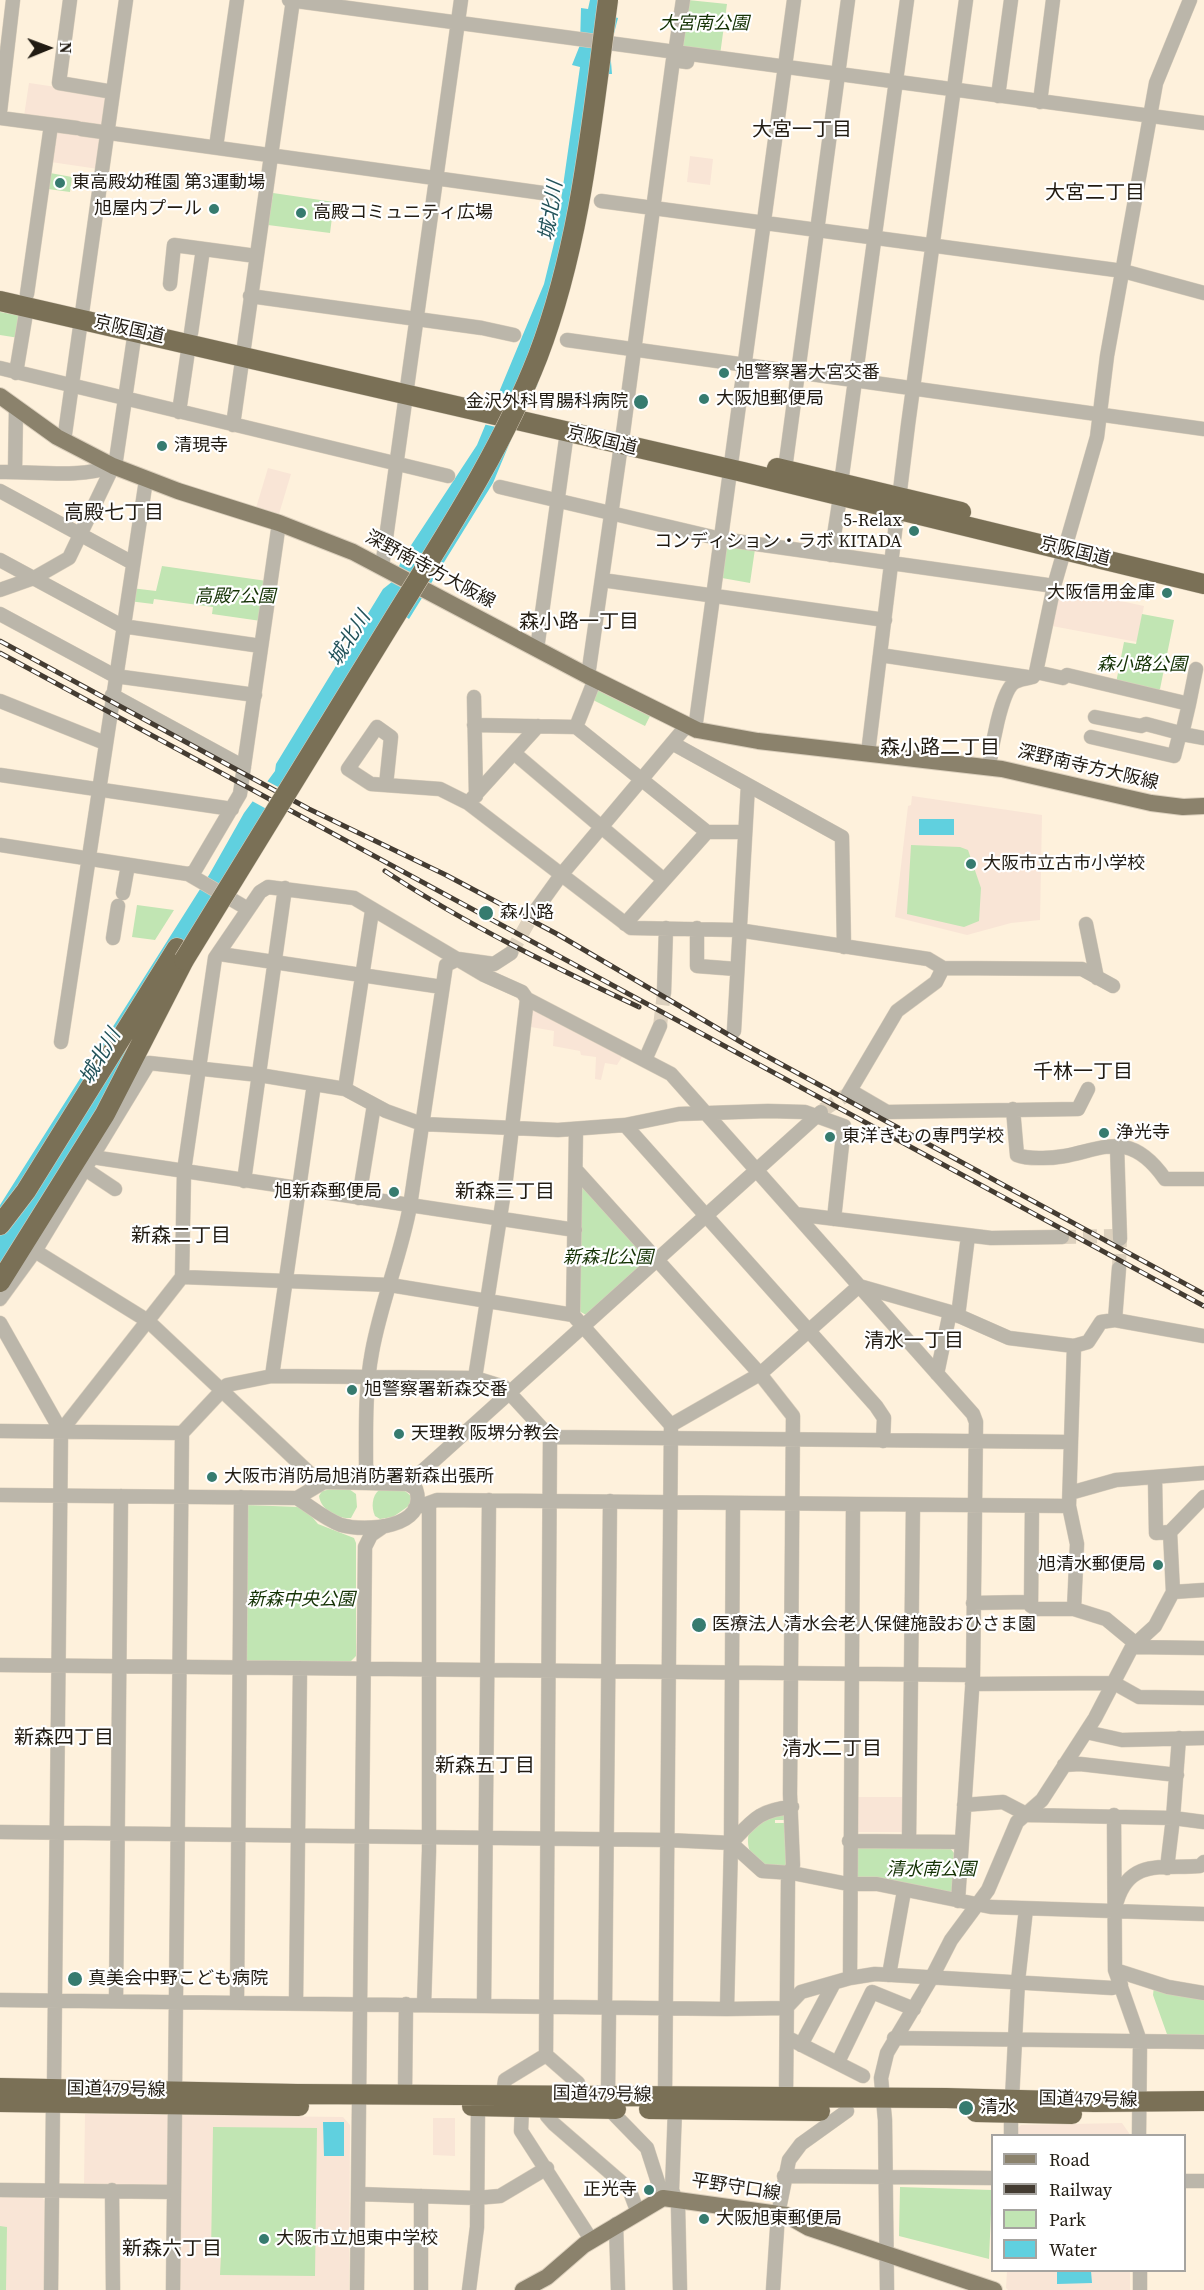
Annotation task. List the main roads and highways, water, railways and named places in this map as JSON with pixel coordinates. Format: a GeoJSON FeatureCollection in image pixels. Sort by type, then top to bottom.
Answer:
{"type":"FeatureCollection","features":[{"type":"Feature","properties":{"kind":"highway"},"geometry":{"type":"LineString","coordinates":[[0,1225],[26,1191],[177,948],[483,446],[517,376],[536,326],[559,243],[576,147],[596,0]]}},
{"type":"Feature","properties":{"kind":"highway"},"geometry":{"type":"LineString","coordinates":[[0,1282],[105,1114],[184,960],[450,526],[514,410],[538,355],[564,273],[582,186],[608,0]]}},
{"type":"Feature","properties":{"kind":"highway","name":"京阪国道"},"geometry":{"type":"LineString","coordinates":[[0,287],[27,300],[81,313],[900,505],[1066,543],[1204,571]]}},
{"type":"Feature","properties":{"kind":"highway","name":"京阪国道"},"geometry":{"type":"LineString","coordinates":[[0,301],[27,300]]}},
{"type":"Feature","properties":{"kind":"highway","name":"京阪国道"},"geometry":{"type":"LineString","coordinates":[[81,313],[135,331],[190,338]]}},
{"type":"Feature","properties":{"kind":"highway","name":"京阪国道"},"geometry":{"type":"LineString","coordinates":[[532,418],[567,432],[622,439]]}},
{"type":"Feature","properties":{"kind":"highway","name":"京阪国道"},"geometry":{"type":"LineString","coordinates":[[731,464],[785,469],[841,490]]}},
{"type":"Feature","properties":{"kind":"highway","name":"京阪国道"},"geometry":{"type":"LineString","coordinates":[[1066,543],[1204,584]]}},
{"type":"Feature","properties":{"kind":"highway","name":"国道479号線"},"geometry":{"type":"LineString","coordinates":[[0,2088],[53,2096]]}},
{"type":"Feature","properties":{"kind":"highway","name":"国道479号線"},"geometry":{"type":"LineString","coordinates":[[359,2099],[405,2093],[503,2094],[580,2095],[609,2102]]}},
{"type":"Feature","properties":{"kind":"highway","name":"国道479号線"},"geometry":{"type":"LineString","coordinates":[[0,2102],[53,2096],[359,2099],[478,2107],[546,2108],[609,2102],[786,2097],[883,2105],[1140,2108],[1204,2113]]}},
{"type":"Feature","properties":{"kind":"highway","name":"国道479号線"},"geometry":{"type":"LineString","coordinates":[[1140,2108],[1204,2101]]}},
{"type":"Feature","properties":{"kind":"highway","name":"国道479号線"},"geometry":{"type":"LineString","coordinates":[[670,2102],[847,2111],[883,2105]]}},
{"type":"Feature","properties":{"kind":"main road","name":"深野南寺方大阪線"},"geometry":{"type":"LineString","coordinates":[[0,396],[64,441],[112,466],[146,480],[279,523],[353,552],[690,727],[729,737],[988,767],[1151,802],[1200,807]]}},
{"type":"Feature","properties":{"kind":"main road","name":"平野守口線"},"geometry":{"type":"LineString","coordinates":[[524,2290],[546,2277],[616,2224],[669,2198],[794,2218],[809,2228],[888,2252],[994,2290]]}},
{"type":"Feature","properties":{"kind":"water","name":"城北川"},"geometry":{"type":"Polygon","coordinates":[[[590,0],[616,0],[614,17],[618,18],[610,49],[612,74],[607,74],[537,386],[528,399],[493,483],[409,619],[405,616],[0,1267],[0,1205],[209,875],[244,813],[275,771],[276,764],[383,589],[393,581],[402,559],[477,445],[544,284],[556,235],[580,67],[572,65],[580,45],[581,8],[588,9],[590,0]]]}},
{"type":"Feature","properties":{"kind":"water"},"geometry":{"type":"Polygon","coordinates":[[[919,819],[954,819],[954,835],[919,835],[919,819]]]}},
{"type":"Feature","properties":{"kind":"water"},"geometry":{"type":"Polygon","coordinates":[[[323,2122],[344,2122],[344,2156],[324,2156],[323,2122]]]}},
{"type":"Feature","properties":{"kind":"water"},"geometry":{"type":"Polygon","coordinates":[[[1057,2272],[1091,2272],[1092,2283],[1057,2284],[1057,2272]]]}},
{"type":"Feature","properties":{"kind":"tunnel"},"geometry":{"type":"LineString","coordinates":[[511,953],[533,914]]}},
{"type":"Feature","properties":{"kind":"tunnel"},"geometry":{"type":"LineString","coordinates":[[660,1026],[664,993]]}},
{"type":"Feature","properties":{"kind":"tunnel"},"geometry":{"type":"LineString","coordinates":[[823,1110],[848,1094]]}},
{"type":"Feature","properties":{"kind":"tunnel"},"geometry":{"type":"LineString","coordinates":[[1062,1237],[1114,1236]]}},
{"type":"Feature","properties":{"kind":"tunnel"},"geometry":{"type":"LineString","coordinates":[[1119,1268],[1120,1239]]}},
{"type":"Feature","properties":{"kind":"railway"},"geometry":{"type":"LineString","coordinates":[[0,641],[309,809],[446,875],[557,934],[746,1045],[1204,1294]]}},
{"type":"Feature","properties":{"kind":"railway"},"geometry":{"type":"LineString","coordinates":[[0,653],[1204,1306]]}},
{"type":"Feature","properties":{"kind":"railway"},"geometry":{"type":"LineString","coordinates":[[385,871],[478,927],[639,1007]]}},
{"type":"Feature","properties":{"kind":"place","name":"東高殿幼稚園 第3運動場"},"geometry":{"type":"Point","coordinates":[60,183]}},
{"type":"Feature","properties":{"kind":"place","name":"旭屋内プール"},"geometry":{"type":"Point","coordinates":[214,209]}},
{"type":"Feature","properties":{"kind":"place","name":"高殿コミュニティ広場"},"geometry":{"type":"Point","coordinates":[301,213]}},
{"type":"Feature","properties":{"kind":"place","name":"旭警察署大宮交番"},"geometry":{"type":"Point","coordinates":[724,373]}},
{"type":"Feature","properties":{"kind":"place","name":"大阪旭郵便局"},"geometry":{"type":"Point","coordinates":[704,399]}},
{"type":"Feature","properties":{"kind":"place","name":"金沢外科胃腸科病院"},"geometry":{"type":"Point","coordinates":[641,402]}},
{"type":"Feature","properties":{"kind":"place","name":"清現寺"},"geometry":{"type":"Point","coordinates":[162,446]}},
{"type":"Feature","properties":{"kind":"place","name":"5-Relax コンディション・ラボ KITADA"},"geometry":{"type":"Point","coordinates":[914,531]}},
{"type":"Feature","properties":{"kind":"place","name":"大阪信用金庫"},"geometry":{"type":"Point","coordinates":[1167,593]}},
{"type":"Feature","properties":{"kind":"place","name":"大阪市立古市小学校"},"geometry":{"type":"Point","coordinates":[971,864]}},
{"type":"Feature","properties":{"kind":"place","name":"森小路"},"geometry":{"type":"Point","coordinates":[486,913]}},
{"type":"Feature","properties":{"kind":"place","name":"浄光寺"},"geometry":{"type":"Point","coordinates":[1104,1133]}},
{"type":"Feature","properties":{"kind":"place","name":"東洋きもの専門学校"},"geometry":{"type":"Point","coordinates":[830,1137]}},
{"type":"Feature","properties":{"kind":"place","name":"旭新森郵便局"},"geometry":{"type":"Point","coordinates":[394,1192]}},
{"type":"Feature","properties":{"kind":"place","name":"旭警察署新森交番"},"geometry":{"type":"Point","coordinates":[352,1390]}},
{"type":"Feature","properties":{"kind":"place","name":"天理教 阪堺分教会"},"geometry":{"type":"Point","coordinates":[399,1434]}},
{"type":"Feature","properties":{"kind":"place","name":"大阪市消防局旭消防署新森出張所"},"geometry":{"type":"Point","coordinates":[212,1477]}},
{"type":"Feature","properties":{"kind":"place","name":"旭清水郵便局"},"geometry":{"type":"Point","coordinates":[1158,1565]}},
{"type":"Feature","properties":{"kind":"place","name":"医療法人清水会老人保健施設おひさま園"},"geometry":{"type":"Point","coordinates":[699,1625]}},
{"type":"Feature","properties":{"kind":"place","name":"真美会中野こども病院"},"geometry":{"type":"Point","coordinates":[75,1979]}},
{"type":"Feature","properties":{"kind":"place","name":"清水"},"geometry":{"type":"Point","coordinates":[966,2108]}},
{"type":"Feature","properties":{"kind":"place","name":"正光寺"},"geometry":{"type":"Point","coordinates":[649,2190]}},
{"type":"Feature","properties":{"kind":"place","name":"大阪旭東郵便局"},"geometry":{"type":"Point","coordinates":[704,2219]}},
{"type":"Feature","properties":{"kind":"place","name":"大阪市立旭東中学校"},"geometry":{"type":"Point","coordinates":[264,2239]}},
{"type":"Feature","properties":{"kind":"district","name":"大宮一丁目"},"geometry":{"type":"Point","coordinates":[802,131]}},
{"type":"Feature","properties":{"kind":"district","name":"大宮二丁目"},"geometry":{"type":"Point","coordinates":[1095,194]}},
{"type":"Feature","properties":{"kind":"district","name":"高殿七丁目"},"geometry":{"type":"Point","coordinates":[114,514]}},
{"type":"Feature","properties":{"kind":"district","name":"森小路一丁目"},"geometry":{"type":"Point","coordinates":[579,623]}},
{"type":"Feature","properties":{"kind":"district","name":"森小路二丁目"},"geometry":{"type":"Point","coordinates":[940,749]}},
{"type":"Feature","properties":{"kind":"district","name":"千林一丁目"},"geometry":{"type":"Point","coordinates":[1083,1073]}},
{"type":"Feature","properties":{"kind":"district","name":"新森三丁目"},"geometry":{"type":"Point","coordinates":[505,1193]}},
{"type":"Feature","properties":{"kind":"district","name":"新森二丁目"},"geometry":{"type":"Point","coordinates":[181,1237]}},
{"type":"Feature","properties":{"kind":"district","name":"清水一丁目"},"geometry":{"type":"Point","coordinates":[914,1342]}},
{"type":"Feature","properties":{"kind":"district","name":"新森四丁目"},"geometry":{"type":"Point","coordinates":[64,1739]}},
{"type":"Feature","properties":{"kind":"district","name":"清水二丁目"},"geometry":{"type":"Point","coordinates":[832,1750]}},
{"type":"Feature","properties":{"kind":"district","name":"新森五丁目"},"geometry":{"type":"Point","coordinates":[485,1767]}},
{"type":"Feature","properties":{"kind":"district","name":"新森六丁目"},"geometry":{"type":"Point","coordinates":[172,2250]}},
{"type":"Feature","properties":{"kind":"park label","name":"大宮南公園"},"geometry":{"type":"Point","coordinates":[704,24]}},
{"type":"Feature","properties":{"kind":"park label","name":"高殿7公園"},"geometry":{"type":"Point","coordinates":[235,597]}},
{"type":"Feature","properties":{"kind":"park label","name":"森小路公園"},"geometry":{"type":"Point","coordinates":[1142,665]}},
{"type":"Feature","properties":{"kind":"park label","name":"新森北公園"},"geometry":{"type":"Point","coordinates":[608,1258]}},
{"type":"Feature","properties":{"kind":"park label","name":"新森中央公園"},"geometry":{"type":"Point","coordinates":[301,1600]}},
{"type":"Feature","properties":{"kind":"park label","name":"清水南公園"},"geometry":{"type":"Point","coordinates":[931,1870]}}]}
